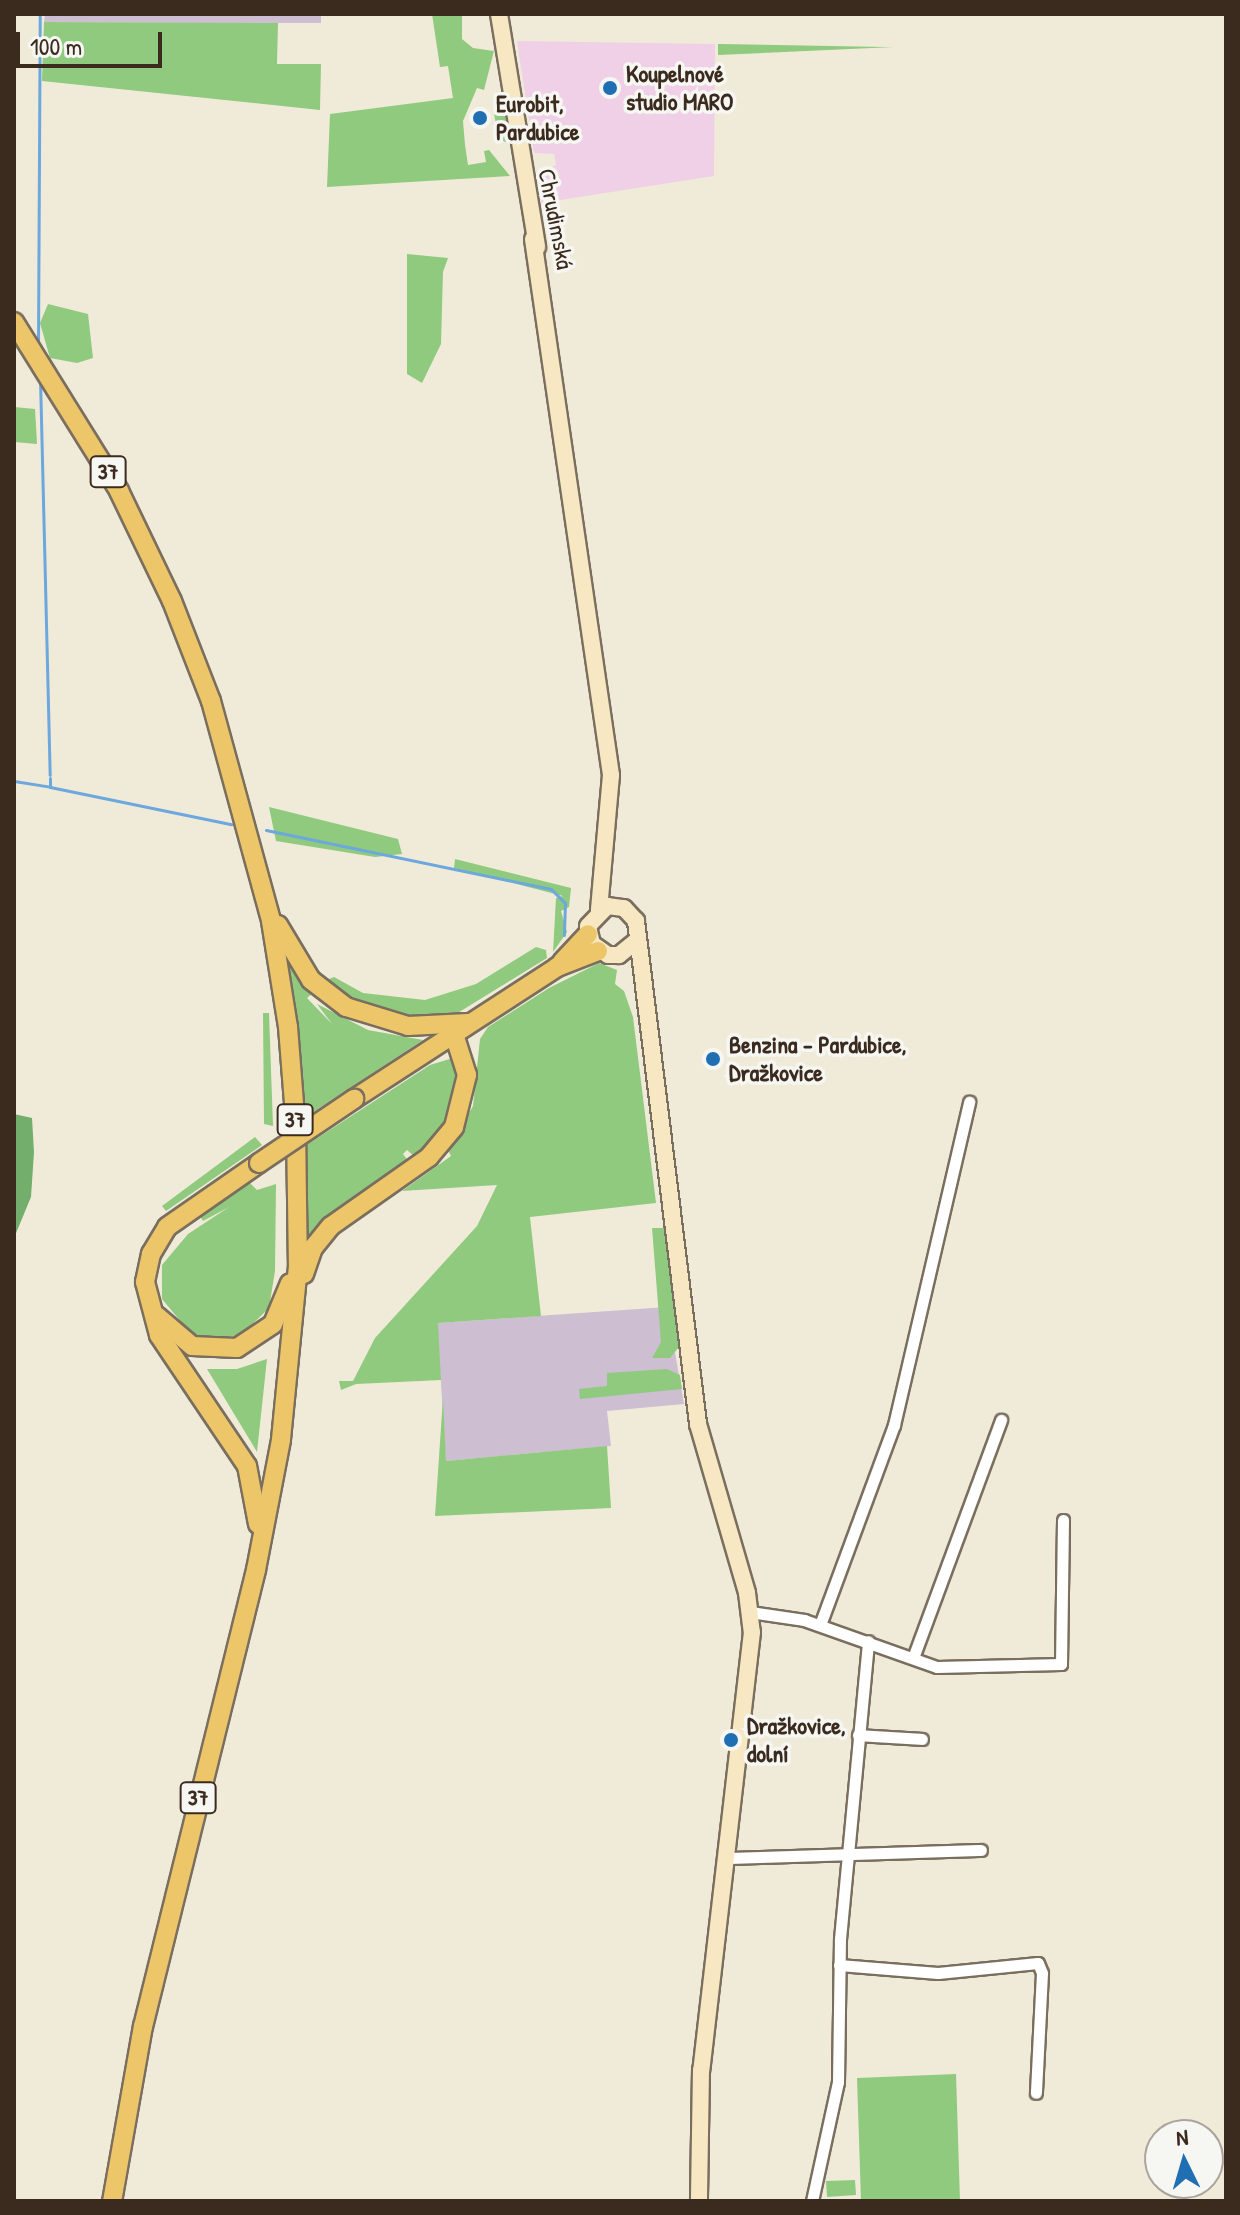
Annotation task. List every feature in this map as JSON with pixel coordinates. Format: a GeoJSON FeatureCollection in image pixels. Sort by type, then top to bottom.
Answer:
{"type":"FeatureCollection","features":[{"type":"Feature","properties":{"kind":"main road","name":"Chrudimská"},"geometry":{"type":"LineString","coordinates":[[499,14],[533,239],[545,291],[548,339]]}},
{"type":"Feature","properties":{"kind":"main road"},"geometry":{"type":"LineString","coordinates":[[533,239],[611,775],[599,910],[588,934],[557,967]]}},
{"type":"Feature","properties":{"kind":"main road","name":"37"},"geometry":{"type":"LineString","coordinates":[[14,322],[119,491],[188,638],[236,780],[268,909],[291,1059],[298,1241],[295,1320],[281,1440],[256,1570],[160,1950],[112,2201]]}},
{"type":"Feature","properties":{"kind":"main road"},"geometry":{"type":"LineString","coordinates":[[604,874],[616,906],[636,921],[635,942],[698,1424],[750,1612],[751,1657],[701,2070],[699,2201]]}},
{"type":"Feature","properties":{"kind":"main road"},"geometry":{"type":"LineString","coordinates":[[599,910],[616,906]]}},
{"type":"Feature","properties":{"kind":"main road"},"geometry":{"type":"LineString","coordinates":[[268,909],[311,980],[346,1007],[408,1026],[471,1023]]}},
{"type":"Feature","properties":{"kind":"main road"},"geometry":{"type":"LineString","coordinates":[[588,934],[598,951]]}},
{"type":"Feature","properties":{"kind":"main road"},"geometry":{"type":"LineString","coordinates":[[619,955],[635,942]]}},
{"type":"Feature","properties":{"kind":"main road"},"geometry":{"type":"LineString","coordinates":[[256,1570],[258,1506],[250,1475],[159,1335],[146,1291],[148,1261],[167,1227],[354,1099],[557,967],[598,951],[619,955],[642,984]]}},
{"type":"Feature","properties":{"kind":"main road"},"geometry":{"type":"LineString","coordinates":[[295,1320],[307,1261],[318,1240],[337,1221],[429,1157],[454,1127],[467,1075],[454,1034]]}},
{"type":"Feature","properties":{"kind":"main road"},"geometry":{"type":"LineString","coordinates":[[146,1291],[163,1324],[187,1344],[215,1351],[244,1346],[277,1318],[298,1241]]}},
{"type":"Feature","properties":{"kind":"street"},"geometry":{"type":"LineString","coordinates":[[820,1625],[894,1425],[969,1102]]}},
{"type":"Feature","properties":{"kind":"street"},"geometry":{"type":"LineString","coordinates":[[913,1658],[1001,1420]]}},
{"type":"Feature","properties":{"kind":"street"},"geometry":{"type":"LineString","coordinates":[[750,1612],[820,1625],[937,1667],[1061,1664],[1063,1520]]}},
{"type":"Feature","properties":{"kind":"street"},"geometry":{"type":"LineString","coordinates":[[812,2201],[838,2082],[839,1965],[846,1856],[868,1641]]}},
{"type":"Feature","properties":{"kind":"street"},"geometry":{"type":"LineString","coordinates":[[858,1735],[922,1739]]}},
{"type":"Feature","properties":{"kind":"street"},"geometry":{"type":"LineString","coordinates":[[727,1858],[981,1850]]}},
{"type":"Feature","properties":{"kind":"street"},"geometry":{"type":"LineString","coordinates":[[839,1965],[938,1973],[1038,1963],[1036,2093]]}},
{"type":"Feature","properties":{"kind":"shaded area"},"geometry":{"type":"Polygon","coordinates":[[[45,14],[321,14],[321,23],[44,22],[45,14]]]}},
{"type":"Feature","properties":{"kind":"shaded area"},"geometry":{"type":"Polygon","coordinates":[[[517,41],[715,44],[714,176],[541,203],[539,172],[556,165],[554,154],[534,153],[517,41]]]}},
{"type":"Feature","properties":{"kind":"shaded area"},"geometry":{"type":"Polygon","coordinates":[[[667,1307],[684,1404],[607,1411],[611,1446],[446,1461],[437,1323],[667,1307]]]}},
{"type":"Feature","properties":{"kind":"green space"},"geometry":{"type":"Polygon","coordinates":[[[432,14],[462,14],[462,39],[473,48],[494,51],[484,90],[477,88],[463,121],[465,145],[468,165],[486,162],[484,151],[489,150],[510,176],[327,187],[330,114],[453,98],[448,66],[440,67],[432,14]]]}},
{"type":"Feature","properties":{"kind":"green space"},"geometry":{"type":"Polygon","coordinates":[[[44,22],[278,23],[277,64],[321,64],[320,110],[42,81],[44,22]]]}},
{"type":"Feature","properties":{"kind":"green space"},"geometry":{"type":"Polygon","coordinates":[[[718,44],[885,47],[894,47],[718,55],[718,44]]]}},
{"type":"Feature","properties":{"kind":"green space"},"geometry":{"type":"Polygon","coordinates":[[[502,92],[509,140],[505,142],[498,137],[494,113],[496,93],[502,92]]]}},
{"type":"Feature","properties":{"kind":"green space"},"geometry":{"type":"Polygon","coordinates":[[[407,254],[448,258],[443,272],[441,344],[422,383],[407,374],[407,254]]]}},
{"type":"Feature","properties":{"kind":"green space"},"geometry":{"type":"Polygon","coordinates":[[[48,304],[88,314],[93,358],[77,363],[50,358],[40,323],[48,304]]]}},
{"type":"Feature","properties":{"kind":"green space"},"geometry":{"type":"Polygon","coordinates":[[[14,407],[35,409],[37,444],[14,442],[14,407]]]}},
{"type":"Feature","properties":{"kind":"green space"},"geometry":{"type":"Polygon","coordinates":[[[269,807],[398,839],[402,854],[375,857],[276,841],[269,807]]]}},
{"type":"Feature","properties":{"kind":"green space"},"geometry":{"type":"Polygon","coordinates":[[[455,859],[571,888],[569,907],[561,911],[567,932],[553,952],[556,898],[563,896],[454,868],[455,859]]]}},
{"type":"Feature","properties":{"kind":"green space"},"geometry":{"type":"Polygon","coordinates":[[[536,947],[546,950],[547,958],[456,1014],[426,1019],[372,1010],[324,981],[334,977],[363,993],[425,1000],[476,984],[536,947]]]}},
{"type":"Feature","properties":{"kind":"green space"},"geometry":{"type":"Polygon","coordinates":[[[287,963],[313,993],[307,998],[332,1024],[317,1004],[368,1030],[423,1040],[304,1118],[287,963]]]}},
{"type":"Feature","properties":{"kind":"green space"},"geometry":{"type":"Polygon","coordinates":[[[599,963],[617,970],[615,984],[624,991],[633,1017],[656,1203],[530,1217],[541,1316],[438,1323],[441,1380],[356,1384],[341,1390],[339,1381],[353,1381],[375,1338],[477,1226],[497,1185],[402,1191],[451,1156],[448,1150],[473,1106],[480,1039],[488,1027],[549,988],[599,963]]]}},
{"type":"Feature","properties":{"kind":"green space"},"geometry":{"type":"Polygon","coordinates":[[[263,1013],[269,1013],[273,1126],[264,1124],[263,1013]]]}},
{"type":"Feature","properties":{"kind":"green space"},"geometry":{"type":"Polygon","coordinates":[[[453,1058],[458,1085],[447,1122],[422,1152],[415,1157],[407,1150],[403,1154],[409,1162],[307,1237],[305,1146],[430,1065],[453,1058]]]}},
{"type":"Feature","properties":{"kind":"green space"},"geometry":{"type":"Polygon","coordinates":[[[14,1114],[32,1118],[34,1152],[31,1197],[14,1238],[14,1114]]]}},
{"type":"Feature","properties":{"kind":"green space"},"geometry":{"type":"Polygon","coordinates":[[[255,1137],[262,1145],[166,1211],[162,1206],[255,1137]]]}},
{"type":"Feature","properties":{"kind":"green space"},"geometry":{"type":"Polygon","coordinates":[[[250,1183],[257,1190],[276,1184],[275,1271],[269,1308],[243,1333],[223,1339],[192,1335],[162,1299],[162,1265],[188,1234],[229,1207],[203,1221],[200,1216],[250,1183]]]}},
{"type":"Feature","properties":{"kind":"green space"},"geometry":{"type":"Polygon","coordinates":[[[652,1228],[665,1228],[679,1347],[670,1358],[652,1358],[661,1342],[652,1228]]]}},
{"type":"Feature","properties":{"kind":"green space"},"geometry":{"type":"Polygon","coordinates":[[[267,1359],[257,1452],[207,1369],[237,1369],[267,1359]]]}},
{"type":"Feature","properties":{"kind":"green space"},"geometry":{"type":"Polygon","coordinates":[[[667,1369],[680,1375],[682,1389],[580,1399],[579,1389],[607,1386],[607,1373],[667,1369]]]}},
{"type":"Feature","properties":{"kind":"green space"},"geometry":{"type":"Polygon","coordinates":[[[443,1398],[446,1461],[607,1446],[611,1508],[435,1516],[443,1398]]]}},
{"type":"Feature","properties":{"kind":"green space"},"geometry":{"type":"Polygon","coordinates":[[[956,2074],[960,2201],[861,2201],[857,2078],[956,2074]]]}},
{"type":"Feature","properties":{"kind":"green space"},"geometry":{"type":"Polygon","coordinates":[[[855,2180],[856,2195],[827,2197],[826,2181],[855,2180]]]}},
{"type":"Feature","properties":{"kind":"waterway"},"geometry":{"type":"LineString","coordinates":[[38,346],[40,14]]}},
{"type":"Feature","properties":{"kind":"waterway"},"geometry":{"type":"LineString","coordinates":[[40,378],[50,775]]}},
{"type":"Feature","properties":{"kind":"waterway"},"geometry":{"type":"LineString","coordinates":[[50,778],[50,787],[231,824]]}},
{"type":"Feature","properties":{"kind":"waterway"},"geometry":{"type":"LineString","coordinates":[[14,781],[50,787]]}},
{"type":"Feature","properties":{"kind":"waterway"},"geometry":{"type":"LineString","coordinates":[[266,830],[551,889],[565,903],[564,935]]}},
{"type":"Feature","properties":{"kind":"place","name":"Koupelnové studio MARO"},"geometry":{"type":"Point","coordinates":[610,88]}},
{"type":"Feature","properties":{"kind":"place","name":"Eurobit, Pardubice"},"geometry":{"type":"Point","coordinates":[480,118]}},
{"type":"Feature","properties":{"kind":"place","name":"Benzina - Pardubice, Dražkovice"},"geometry":{"type":"Point","coordinates":[713,1059]}},
{"type":"Feature","properties":{"kind":"place","name":"Dražkovice, dolní"},"geometry":{"type":"Point","coordinates":[731,1740]}}]}
